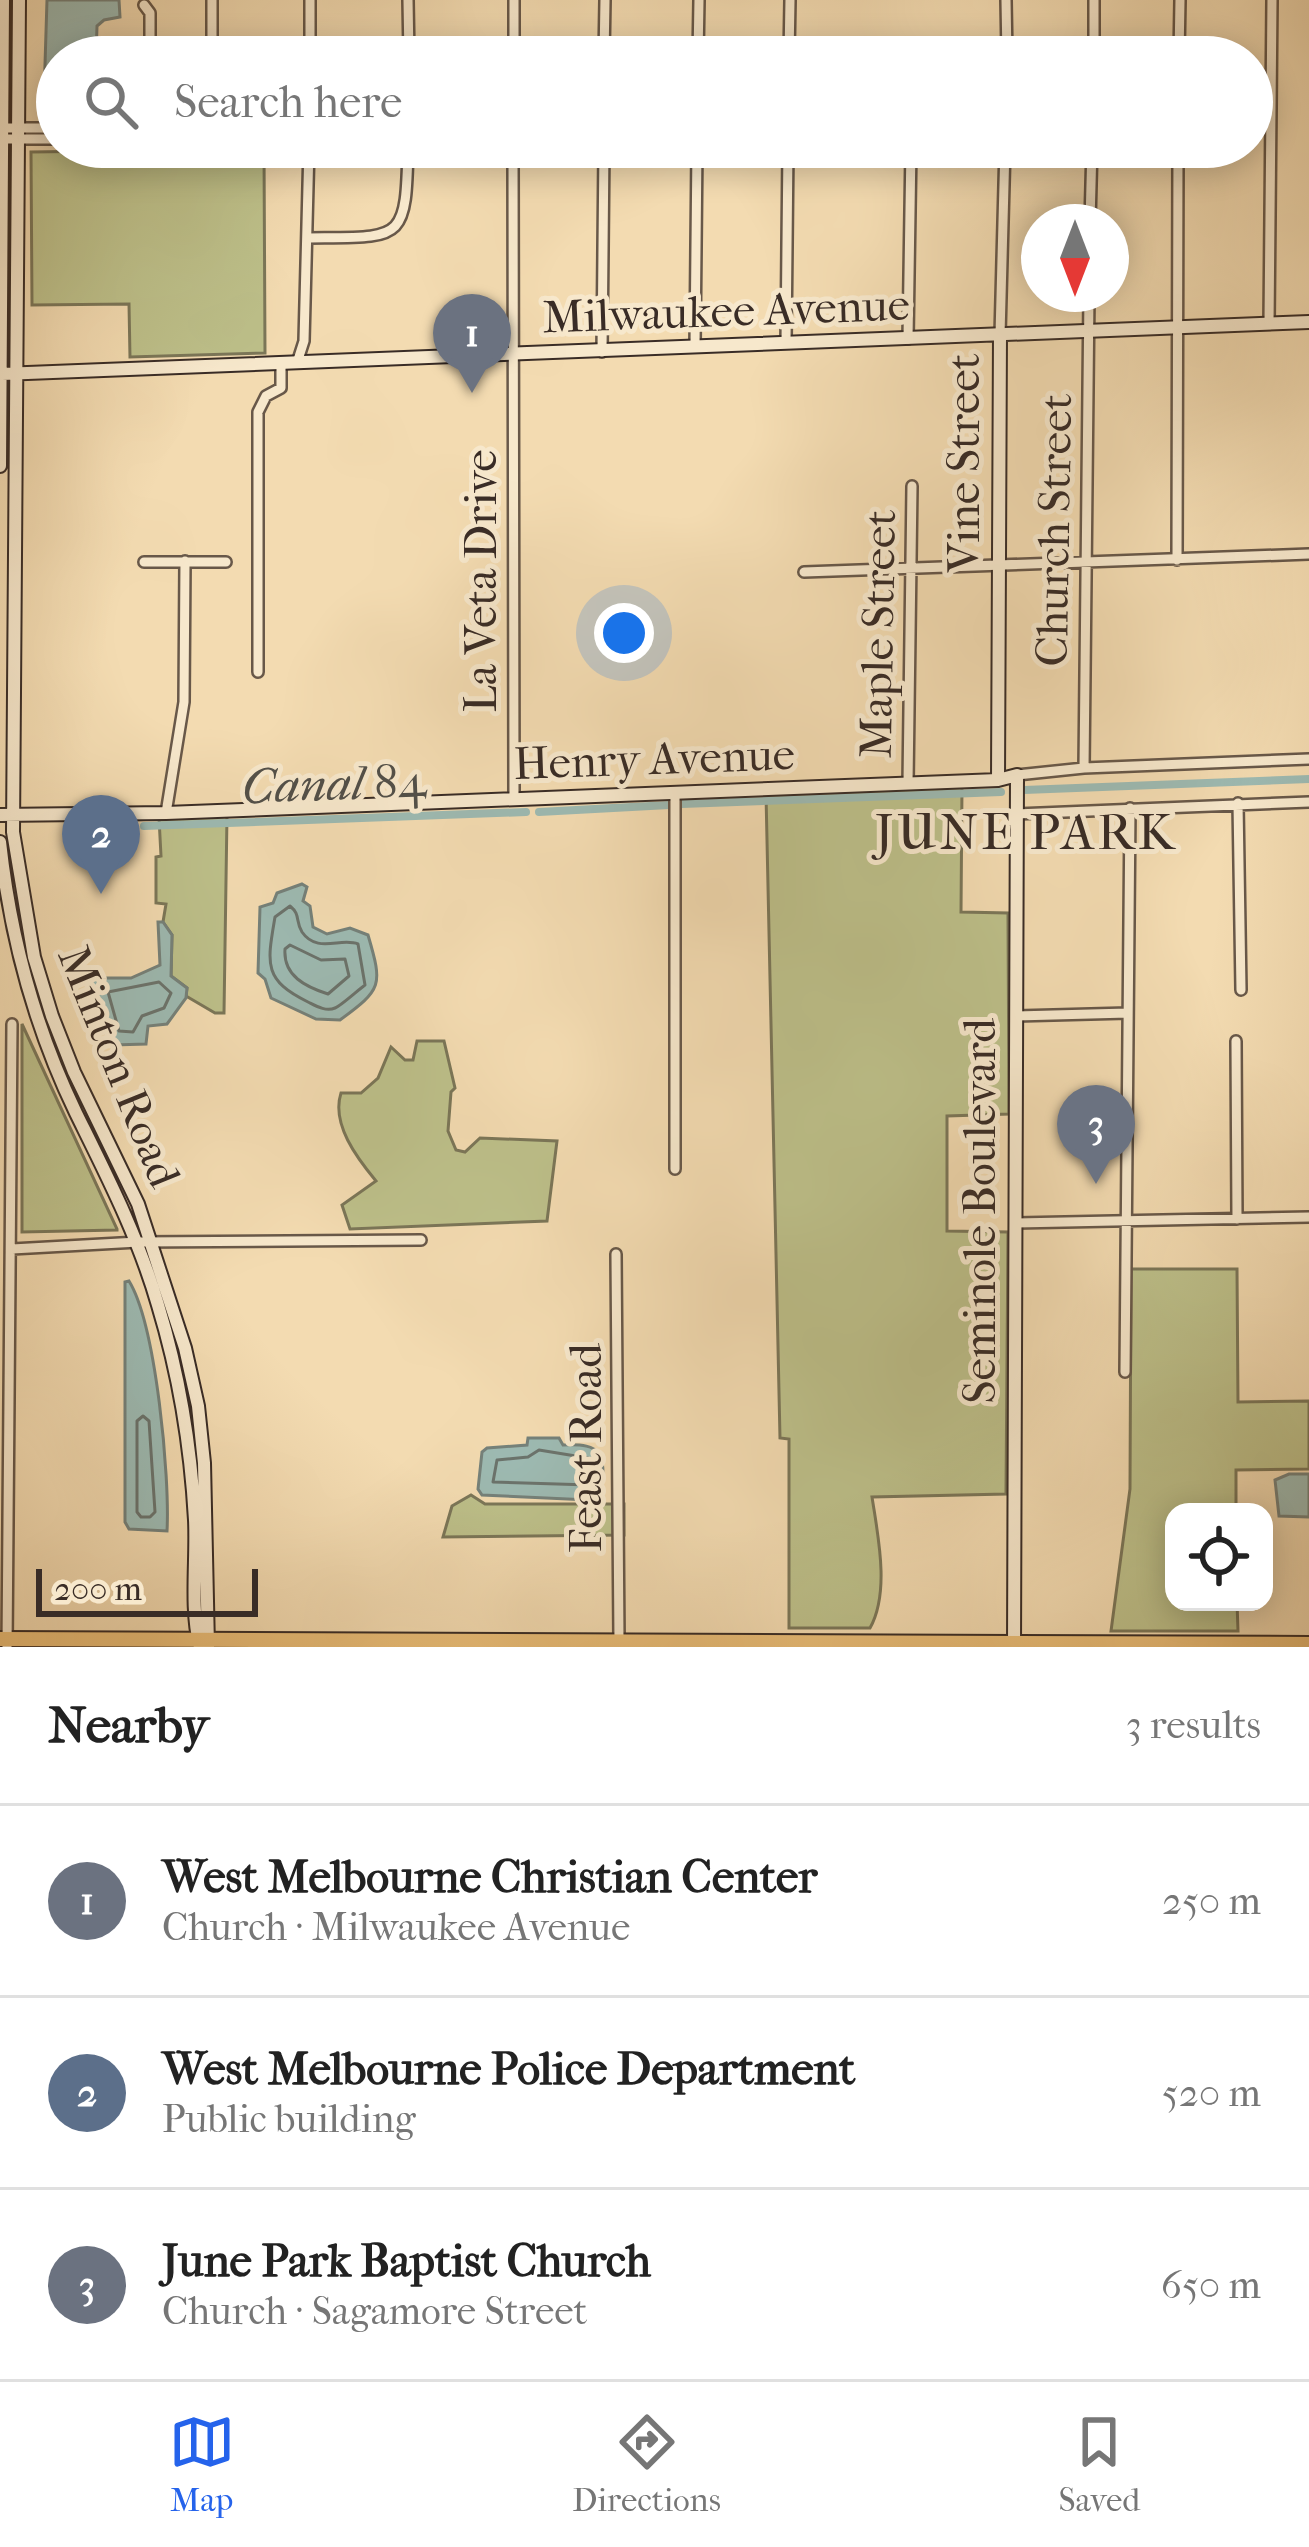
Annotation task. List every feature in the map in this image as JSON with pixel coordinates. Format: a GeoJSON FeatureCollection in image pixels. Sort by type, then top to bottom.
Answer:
{"type":"FeatureCollection","features":[{"type":"Feature","properties":{"kind":"main road"},"geometry":{"type":"LineString","coordinates":[[5,1642],[1309,1645]]}},
{"type":"Feature","properties":{"kind":"main road"},"geometry":{"type":"LineString","coordinates":[[1291,1647],[1309,1645]]}},
{"type":"Feature","properties":{"kind":"street","name":"Minton Road"},"geometry":{"type":"LineString","coordinates":[[3,0],[6,815],[34,957],[66,1052],[138,1204],[145,1243]]}},
{"type":"Feature","properties":{"kind":"street","name":"Minton Road"},"geometry":{"type":"LineString","coordinates":[[0,466],[18,133],[19,0]]}},
{"type":"Feature","properties":{"kind":"street"},"geometry":{"type":"LineString","coordinates":[[212,0],[212,36]]}},
{"type":"Feature","properties":{"kind":"street"},"geometry":{"type":"LineString","coordinates":[[310,0],[310,36]]}},
{"type":"Feature","properties":{"kind":"street"},"geometry":{"type":"LineString","coordinates":[[408,0],[409,36]]}},
{"type":"Feature","properties":{"kind":"street"},"geometry":{"type":"LineString","coordinates":[[514,0],[514,36]]}},
{"type":"Feature","properties":{"kind":"street"},"geometry":{"type":"LineString","coordinates":[[604,36],[605,0]]}},
{"type":"Feature","properties":{"kind":"street"},"geometry":{"type":"LineString","coordinates":[[698,0],[698,36]]}},
{"type":"Feature","properties":{"kind":"street"},"geometry":{"type":"LineString","coordinates":[[789,36],[790,0]]}},
{"type":"Feature","properties":{"kind":"street"},"geometry":{"type":"LineString","coordinates":[[1006,0],[1006,36]]}},
{"type":"Feature","properties":{"kind":"street"},"geometry":{"type":"LineString","coordinates":[[1094,0],[1094,36]]}},
{"type":"Feature","properties":{"kind":"street"},"geometry":{"type":"LineString","coordinates":[[1179,36],[1180,0]]}},
{"type":"Feature","properties":{"kind":"street"},"geometry":{"type":"LineString","coordinates":[[1272,0],[1272,36]]}},
{"type":"Feature","properties":{"kind":"street"},"geometry":{"type":"LineString","coordinates":[[144,5],[150,14],[150,36]]}},
{"type":"Feature","properties":{"kind":"street"},"geometry":{"type":"LineString","coordinates":[[2,133],[36,131]]}},
{"type":"Feature","properties":{"kind":"street"},"geometry":{"type":"LineString","coordinates":[[18,133],[36,136]]}},
{"type":"Feature","properties":{"kind":"street"},"geometry":{"type":"LineString","coordinates":[[297,363],[304,341],[310,168]]}},
{"type":"Feature","properties":{"kind":"street"},"geometry":{"type":"LineString","coordinates":[[309,238],[386,233],[399,225],[407,208],[408,168]]}},
{"type":"Feature","properties":{"kind":"street","name":"La Veta Drive"},"geometry":{"type":"LineString","coordinates":[[513,168],[514,800]]}},
{"type":"Feature","properties":{"kind":"street"},"geometry":{"type":"LineString","coordinates":[[602,352],[604,168]]}},
{"type":"Feature","properties":{"kind":"street"},"geometry":{"type":"LineString","coordinates":[[694,346],[697,168]]}},
{"type":"Feature","properties":{"kind":"street"},"geometry":{"type":"LineString","coordinates":[[786,343],[788,168]]}},
{"type":"Feature","properties":{"kind":"street"},"geometry":{"type":"LineString","coordinates":[[908,339],[911,168]]}},
{"type":"Feature","properties":{"kind":"street","name":"Vine Street"},"geometry":{"type":"LineString","coordinates":[[998,780],[1004,168]]}},
{"type":"Feature","properties":{"kind":"street"},"geometry":{"type":"LineString","coordinates":[[1090,204],[1091,168]]}},
{"type":"Feature","properties":{"kind":"street"},"geometry":{"type":"LineString","coordinates":[[1177,560],[1178,168]]}},
{"type":"Feature","properties":{"kind":"street"},"geometry":{"type":"LineString","coordinates":[[1269,323],[1270,168]]}},
{"type":"Feature","properties":{"kind":"street","name":"Church Street"},"geometry":{"type":"LineString","coordinates":[[1084,768],[1089,312]]}},
{"type":"Feature","properties":{"kind":"street","name":"Milwaukee Avenue"},"geometry":{"type":"LineString","coordinates":[[6,374],[1309,322]]}},
{"type":"Feature","properties":{"kind":"street"},"geometry":{"type":"LineString","coordinates":[[258,672],[258,412],[266,396],[281,388],[281,364]]}},
{"type":"Feature","properties":{"kind":"street","name":"Maple Street"},"geometry":{"type":"LineString","coordinates":[[908,783],[912,486]]}},
{"type":"Feature","properties":{"kind":"street"},"geometry":{"type":"LineString","coordinates":[[803,572],[1309,554]]}},
{"type":"Feature","properties":{"kind":"street"},"geometry":{"type":"LineString","coordinates":[[144,562],[226,562]]}},
{"type":"Feature","properties":{"kind":"street"},"geometry":{"type":"LineString","coordinates":[[166,813],[184,702],[184,562]]}},
{"type":"Feature","properties":{"kind":"street","name":"Henry Avenue"},"geometry":{"type":"LineString","coordinates":[[6,815],[675,794],[998,780],[1084,768],[1309,759]]}},
{"type":"Feature","properties":{"kind":"street","name":"Seminole Boulevard"},"geometry":{"type":"LineString","coordinates":[[1014,1645],[1017,775]]}},
{"type":"Feature","properties":{"kind":"street"},"geometry":{"type":"LineString","coordinates":[[675,794],[675,1168]]}},
{"type":"Feature","properties":{"kind":"street"},"geometry":{"type":"LineString","coordinates":[[1016,814],[1309,802]]}},
{"type":"Feature","properties":{"kind":"street"},"geometry":{"type":"LineString","coordinates":[[1238,803],[1241,990]]}},
{"type":"Feature","properties":{"kind":"street"},"geometry":{"type":"LineString","coordinates":[[1124,1372],[1130,808]]}},
{"type":"Feature","properties":{"kind":"street","name":"Minton Road"},"geometry":{"type":"LineString","coordinates":[[0,842],[10,918],[54,1063],[145,1243],[185,1348],[204,1463],[204,1643]]}},
{"type":"Feature","properties":{"kind":"street"},"geometry":{"type":"LineString","coordinates":[[1016,1016],[1128,1013]]}},
{"type":"Feature","properties":{"kind":"street"},"geometry":{"type":"LineString","coordinates":[[5,1642],[12,1024]]}},
{"type":"Feature","properties":{"kind":"street"},"geometry":{"type":"LineString","coordinates":[[1236,1042],[1237,1219]]}},
{"type":"Feature","properties":{"kind":"street"},"geometry":{"type":"LineString","coordinates":[[54,1063],[66,1052]]}},
{"type":"Feature","properties":{"kind":"street"},"geometry":{"type":"LineString","coordinates":[[1015,1223],[1309,1217]]}},
{"type":"Feature","properties":{"kind":"street"},"geometry":{"type":"LineString","coordinates":[[12,1249],[421,1240]]}},
{"type":"Feature","properties":{"kind":"street","name":"Feast Road"},"geometry":{"type":"LineString","coordinates":[[616,1254],[619,1641]]}},
{"type":"Feature","properties":{"kind":"green space"},"geometry":{"type":"Polygon","coordinates":[[[31,152],[36,152],[36,168],[264,168],[265,353],[130,357],[129,304],[32,305],[31,152]]]}},
{"type":"Feature","properties":{"kind":"green space"},"geometry":{"type":"Polygon","coordinates":[[[962,787],[961,912],[1008,913],[1009,1114],[947,1116],[947,1231],[1008,1232],[1006,1494],[872,1497],[881,1581],[870,1628],[789,1628],[789,1439],[780,1438],[766,794],[962,787]]]}},
{"type":"Feature","properties":{"kind":"green space"},"geometry":{"type":"Polygon","coordinates":[[[227,815],[224,1013],[215,1013],[186,996],[187,988],[171,976],[172,935],[163,922],[166,904],[156,903],[156,857],[161,856],[159,818],[227,815]]]}},
{"type":"Feature","properties":{"kind":"green space"},"geometry":{"type":"Polygon","coordinates":[[[22,1024],[117,1229],[117,1230],[22,1232],[22,1024]]]}},
{"type":"Feature","properties":{"kind":"green space"},"geometry":{"type":"Polygon","coordinates":[[[417,1041],[444,1041],[455,1088],[448,1131],[456,1150],[465,1152],[480,1138],[557,1141],[547,1221],[350,1229],[342,1205],[376,1181],[343,1128],[341,1093],[361,1093],[378,1078],[391,1047],[405,1060],[413,1060],[417,1041]]]}},
{"type":"Feature","properties":{"kind":"green space"},"geometry":{"type":"Polygon","coordinates":[[[1131,1269],[1237,1269],[1238,1402],[1309,1401],[1309,1469],[1236,1470],[1236,1503],[1165,1503],[1165,1611],[1237,1611],[1238,1631],[1111,1631],[1130,1489],[1131,1269]]]}},
{"type":"Feature","properties":{"kind":"green space"},"geometry":{"type":"Polygon","coordinates":[[[471,1495],[485,1504],[624,1504],[624,1535],[443,1537],[452,1506],[471,1495]]]}},
{"type":"Feature","properties":{"kind":"water"},"geometry":{"type":"Polygon","coordinates":[[[47,0],[119,0],[120,17],[104,20],[97,26],[97,36],[46,36],[47,0]]]}},
{"type":"Feature","properties":{"kind":"water"},"geometry":{"type":"Polygon","coordinates":[[[302,884],[307,887],[303,901],[310,906],[313,927],[327,934],[350,928],[368,935],[373,952],[375,985],[340,1020],[316,1019],[271,998],[258,973],[260,907],[273,903],[277,893],[302,884]]]}},
{"type":"Feature","properties":{"kind":"water"},"geometry":{"type":"Polygon","coordinates":[[[158,922],[172,935],[171,976],[187,988],[186,998],[167,1024],[148,1026],[146,1044],[113,1045],[92,991],[92,978],[131,978],[160,965],[158,922]]]}},
{"type":"Feature","properties":{"kind":"water"},"geometry":{"type":"Polygon","coordinates":[[[129,1281],[154,1365],[167,1531],[129,1529],[125,1522],[125,1282],[129,1281]]]}},
{"type":"Feature","properties":{"kind":"water"},"geometry":{"type":"Polygon","coordinates":[[[528,1438],[559,1438],[563,1445],[594,1449],[602,1460],[602,1491],[589,1500],[482,1495],[478,1489],[482,1452],[527,1445],[528,1438]]]}},
{"type":"Feature","properties":{"kind":"water"},"geometry":{"type":"Polygon","coordinates":[[[1309,1474],[1309,1517],[1279,1516],[1275,1480],[1309,1474]]]}},
{"type":"Feature","properties":{"kind":"waterway","name":"Canal 84"},"geometry":{"type":"LineString","coordinates":[[1024,790],[1309,779]]}},
{"type":"Feature","properties":{"kind":"waterway","name":"Canal 84"},"geometry":{"type":"LineString","coordinates":[[682,804],[1001,792]]}},
{"type":"Feature","properties":{"kind":"waterway","name":"Canal 84"},"geometry":{"type":"LineString","coordinates":[[539,812],[669,805]]}},
{"type":"Feature","properties":{"kind":"waterway","name":"Canal 84"},"geometry":{"type":"LineString","coordinates":[[144,826],[526,812]]}},
{"type":"Feature","properties":{"kind":"place","name":"West Melbourne Christian Center"},"geometry":{"type":"Point","coordinates":[472,393]}},
{"type":"Feature","properties":{"kind":"place","name":"West Melbourne Police Department"},"geometry":{"type":"Point","coordinates":[101,894]}},
{"type":"Feature","properties":{"kind":"place","name":"June Park Baptist Church"},"geometry":{"type":"Point","coordinates":[1096,1184]}},
{"type":"Feature","properties":{"kind":"district","name":"JUNE PARK"},"geometry":{"type":"Point","coordinates":[1026,831]}}]}
